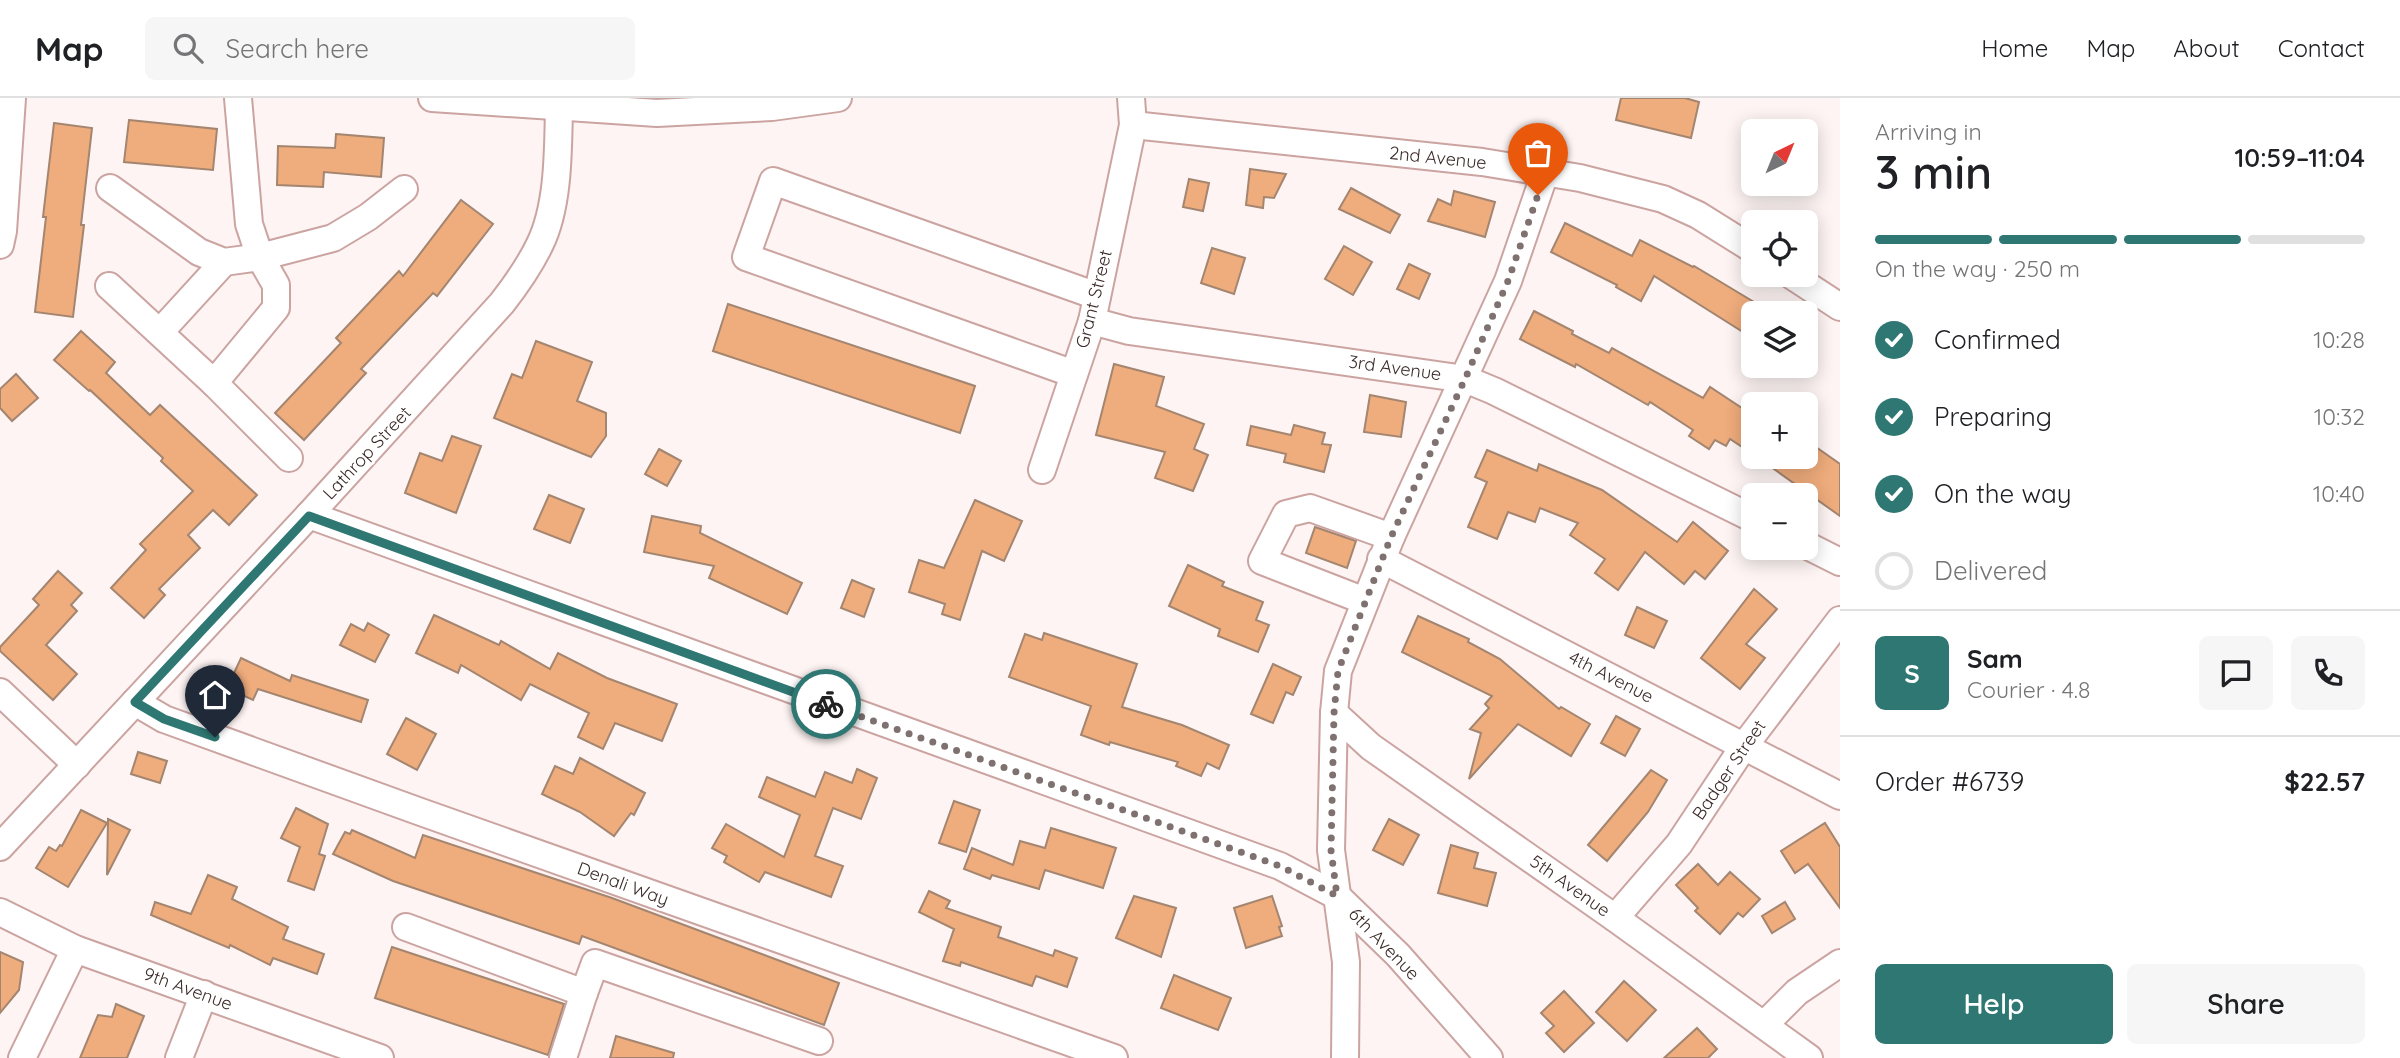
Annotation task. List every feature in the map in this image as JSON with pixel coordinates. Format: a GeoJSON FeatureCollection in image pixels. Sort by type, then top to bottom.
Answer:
{"type":"FeatureCollection","features":[{"type":"Feature","properties":{"kind":"street"},"geometry":{"type":"LineString","coordinates":[[1,236],[12,98]]}},
{"type":"Feature","properties":{"kind":"street"},"geometry":{"type":"LineString","coordinates":[[214,383],[276,308],[276,285],[260,257],[249,224],[238,98]]}},
{"type":"Feature","properties":{"kind":"street"},"geometry":{"type":"LineString","coordinates":[[432,98],[657,113],[772,107],[832,100]]}},
{"type":"Feature","properties":{"kind":"street"},"geometry":{"type":"LineString","coordinates":[[1131,98],[1133,125]]}},
{"type":"Feature","properties":{"kind":"street","name":"Lathrop Street"},"geometry":{"type":"LineString","coordinates":[[0,847],[483,327],[520,279],[541,242],[552,202],[557,169],[559,106]]}},
{"type":"Feature","properties":{"kind":"street","name":"2nd Avenue"},"geometry":{"type":"LineString","coordinates":[[1133,125],[1482,162],[1580,178],[1663,199],[1698,215],[1741,242]]}},
{"type":"Feature","properties":{"kind":"street","name":"Grant Street"},"geometry":{"type":"LineString","coordinates":[[1042,470],[1095,308],[1133,125]]}},
{"type":"Feature","properties":{"kind":"street"},"geometry":{"type":"LineString","coordinates":[[1345,1058],[1346,962],[1331,850],[1334,713],[1338,671],[1386,548],[1508,281],[1545,173]]}},
{"type":"Feature","properties":{"kind":"street","name":"3rd Avenue"},"geometry":{"type":"LineString","coordinates":[[1074,374],[746,257],[773,181],[1095,308],[1129,331],[1465,379],[1741,513]]}},
{"type":"Feature","properties":{"kind":"street"},"geometry":{"type":"LineString","coordinates":[[110,188],[199,252],[224,262],[260,257],[333,238],[368,217],[404,190]]}},
{"type":"Feature","properties":{"kind":"street"},"geometry":{"type":"LineString","coordinates":[[160,332],[224,262]]}},
{"type":"Feature","properties":{"kind":"street"},"geometry":{"type":"LineString","coordinates":[[109,286],[214,383],[289,458]]}},
{"type":"Feature","properties":{"kind":"street"},"geometry":{"type":"LineString","coordinates":[[1809,287],[1840,307]]}},
{"type":"Feature","properties":{"kind":"street","name":"4th Avenue"},"geometry":{"type":"LineString","coordinates":[[1365,601],[1262,561],[1286,514],[1310,508],[1840,796]]}},
{"type":"Feature","properties":{"kind":"street","name":"6th Avenue"},"geometry":{"type":"LineString","coordinates":[[309,516],[1280,866],[1337,896],[1398,956],[1489,1058]]}},
{"type":"Feature","properties":{"kind":"street"},"geometry":{"type":"LineString","coordinates":[[1818,551],[1840,562]]}},
{"type":"Feature","properties":{"kind":"street","name":"Badger Street"},"geometry":{"type":"LineString","coordinates":[[1615,918],[1679,844],[1744,746],[1840,620]]}},
{"type":"Feature","properties":{"kind":"street"},"geometry":{"type":"LineString","coordinates":[[0,692],[77,765]]}},
{"type":"Feature","properties":{"kind":"street","name":"Denali Way"},"geometry":{"type":"LineString","coordinates":[[135,702],[164,719],[1114,1058]]}},
{"type":"Feature","properties":{"kind":"street","name":"5th Avenue"},"geometry":{"type":"LineString","coordinates":[[1334,713],[1371,747],[1809,1058]]}},
{"type":"Feature","properties":{"kind":"street","name":"9th Avenue"},"geometry":{"type":"LineString","coordinates":[[0,912],[75,949],[380,1058]]}},
{"type":"Feature","properties":{"kind":"street"},"geometry":{"type":"LineString","coordinates":[[406,927],[584,993]]}},
{"type":"Feature","properties":{"kind":"street"},"geometry":{"type":"LineString","coordinates":[[22,1058],[75,949]]}},
{"type":"Feature","properties":{"kind":"street"},"geometry":{"type":"LineString","coordinates":[[564,1058],[594,963],[819,1041]]}},
{"type":"Feature","properties":{"kind":"street"},"geometry":{"type":"LineString","coordinates":[[1764,1025],[1797,992],[1840,963]]}},
{"type":"Feature","properties":{"kind":"street"},"geometry":{"type":"LineString","coordinates":[[179,1058],[204,994]]}},
{"type":"Feature","properties":{"kind":"building"},"geometry":{"type":"Polygon","coordinates":[[[1621,98],[1685,98],[1699,102],[1691,138],[1616,120],[1621,98]]]}},
{"type":"Feature","properties":{"kind":"building"},"geometry":{"type":"Polygon","coordinates":[[[129,120],[217,129],[213,170],[124,162],[129,120]]]}},
{"type":"Feature","properties":{"kind":"building"},"geometry":{"type":"Polygon","coordinates":[[[54,123],[92,128],[73,317],[35,312],[54,123]]]}},
{"type":"Feature","properties":{"kind":"building"},"geometry":{"type":"Polygon","coordinates":[[[336,134],[384,138],[381,177],[324,172],[323,187],[277,185],[278,146],[335,148],[336,134]]]}},
{"type":"Feature","properties":{"kind":"building"},"geometry":{"type":"Polygon","coordinates":[[[1250,169],[1286,174],[1274,198],[1264,197],[1263,208],[1246,205],[1250,169]]]}},
{"type":"Feature","properties":{"kind":"building"},"geometry":{"type":"Polygon","coordinates":[[[1189,179],[1209,183],[1203,211],[1183,207],[1189,179]]]}},
{"type":"Feature","properties":{"kind":"building"},"geometry":{"type":"Polygon","coordinates":[[[1351,188],[1400,215],[1390,233],[1339,209],[1351,188]]]}},
{"type":"Feature","properties":{"kind":"building"},"geometry":{"type":"Polygon","coordinates":[[[1454,191],[1495,202],[1485,237],[1428,221],[1438,199],[1451,205],[1454,191]]]}},
{"type":"Feature","properties":{"kind":"building"},"geometry":{"type":"Polygon","coordinates":[[[461,200],[493,224],[437,296],[433,293],[361,369],[366,373],[304,440],[275,413],[341,343],[336,338],[399,271],[403,276],[461,200]]]}},
{"type":"Feature","properties":{"kind":"building"},"geometry":{"type":"Polygon","coordinates":[[[1565,223],[1632,256],[1640,240],[1694,266],[1752,301],[1741,301],[1741,331],[1654,276],[1641,301],[1616,287],[1617,285],[1551,252],[1565,223]]]}},
{"type":"Feature","properties":{"kind":"building"},"geometry":{"type":"Polygon","coordinates":[[[1344,246],[1372,262],[1353,295],[1325,279],[1344,246]]]}},
{"type":"Feature","properties":{"kind":"building"},"geometry":{"type":"Polygon","coordinates":[[[1212,248],[1245,258],[1234,294],[1201,283],[1212,248]]]}},
{"type":"Feature","properties":{"kind":"building"},"geometry":{"type":"Polygon","coordinates":[[[1409,264],[1430,274],[1419,299],[1397,289],[1409,264]]]}},
{"type":"Feature","properties":{"kind":"building"},"geometry":{"type":"Polygon","coordinates":[[[728,304],[975,386],[960,433],[713,351],[728,304]]]}},
{"type":"Feature","properties":{"kind":"building"},"geometry":{"type":"Polygon","coordinates":[[[1534,311],[1573,331],[1572,334],[1609,353],[1612,348],[1703,398],[1710,387],[1741,407],[1741,446],[1730,439],[1726,446],[1715,440],[1709,449],[1689,436],[1693,430],[1650,402],[1648,405],[1576,364],[1575,367],[1520,339],[1534,311]]]}},
{"type":"Feature","properties":{"kind":"building"},"geometry":{"type":"Polygon","coordinates":[[[81,331],[115,362],[106,373],[150,415],[160,405],[257,495],[229,525],[213,510],[188,535],[200,548],[159,589],[165,595],[144,618],[111,588],[146,550],[140,544],[193,491],[161,461],[163,458],[54,360],[81,331]]]}},
{"type":"Feature","properties":{"kind":"building"},"geometry":{"type":"Polygon","coordinates":[[[536,341],[592,362],[577,401],[606,413],[606,436],[591,457],[494,418],[512,374],[522,378],[536,341]]]}},
{"type":"Feature","properties":{"kind":"building"},"geometry":{"type":"Polygon","coordinates":[[[1114,364],[1164,377],[1156,406],[1204,424],[1194,449],[1208,455],[1193,491],[1155,478],[1165,452],[1096,435],[1114,364]]]}},
{"type":"Feature","properties":{"kind":"building"},"geometry":{"type":"Polygon","coordinates":[[[16,374],[38,398],[12,421],[0,408],[0,389],[16,374]]]}},
{"type":"Feature","properties":{"kind":"building"},"geometry":{"type":"Polygon","coordinates":[[[1370,395],[1406,402],[1401,437],[1364,432],[1370,395]]]}},
{"type":"Feature","properties":{"kind":"building"},"geometry":{"type":"Polygon","coordinates":[[[1294,425],[1325,433],[1322,444],[1331,445],[1324,472],[1284,462],[1286,454],[1247,445],[1251,426],[1291,435],[1294,425]]]}},
{"type":"Feature","properties":{"kind":"building"},"geometry":{"type":"Polygon","coordinates":[[[452,436],[481,446],[456,513],[405,493],[420,453],[442,461],[452,436]]]}},
{"type":"Feature","properties":{"kind":"building"},"geometry":{"type":"Polygon","coordinates":[[[1818,448],[1840,464],[1840,516],[1818,500],[1818,483],[1794,483],[1774,469],[1818,469],[1818,448]]]}},
{"type":"Feature","properties":{"kind":"building"},"geometry":{"type":"Polygon","coordinates":[[[659,449],[681,461],[667,486],[645,474],[659,449]]]}},
{"type":"Feature","properties":{"kind":"building"},"geometry":{"type":"Polygon","coordinates":[[[1487,450],[1537,471],[1539,464],[1602,490],[1677,542],[1693,522],[1728,551],[1705,579],[1695,571],[1684,584],[1645,552],[1618,590],[1595,573],[1605,559],[1570,535],[1578,523],[1540,508],[1535,522],[1508,512],[1497,539],[1468,527],[1487,482],[1475,477],[1487,450]]]}},
{"type":"Feature","properties":{"kind":"building"},"geometry":{"type":"Polygon","coordinates":[[[549,495],[584,509],[570,543],[534,529],[549,495]]]}},
{"type":"Feature","properties":{"kind":"building"},"geometry":{"type":"Polygon","coordinates":[[[975,500],[1022,521],[1004,561],[982,551],[960,620],[942,614],[945,604],[909,592],[919,560],[944,568],[975,500]]]}},
{"type":"Feature","properties":{"kind":"building"},"geometry":{"type":"Polygon","coordinates":[[[652,516],[701,526],[700,533],[802,583],[787,614],[709,578],[714,566],[644,552],[652,516]]]}},
{"type":"Feature","properties":{"kind":"building"},"geometry":{"type":"Polygon","coordinates":[[[1315,527],[1356,541],[1347,568],[1306,553],[1315,527]]]}},
{"type":"Feature","properties":{"kind":"building"},"geometry":{"type":"Polygon","coordinates":[[[1188,565],[1224,582],[1222,586],[1263,602],[1256,620],[1269,625],[1258,652],[1218,636],[1220,629],[1169,606],[1188,565]]]}},
{"type":"Feature","properties":{"kind":"building"},"geometry":{"type":"Polygon","coordinates":[[[58,571],[82,593],[71,605],[77,611],[46,645],[77,674],[53,700],[0,651],[0,647],[39,605],[33,599],[58,571]]]}},
{"type":"Feature","properties":{"kind":"building"},"geometry":{"type":"Polygon","coordinates":[[[852,580],[874,589],[864,617],[841,608],[852,580]]]}},
{"type":"Feature","properties":{"kind":"building"},"geometry":{"type":"Polygon","coordinates":[[[1754,589],[1777,609],[1746,644],[1765,658],[1740,689],[1701,658],[1754,589]]]}},
{"type":"Feature","properties":{"kind":"building"},"geometry":{"type":"Polygon","coordinates":[[[1637,607],[1667,621],[1654,648],[1625,635],[1637,607]]]}},
{"type":"Feature","properties":{"kind":"building"},"geometry":{"type":"Polygon","coordinates":[[[434,615],[499,645],[501,641],[550,669],[558,653],[607,678],[677,704],[662,741],[615,723],[603,749],[578,737],[589,713],[530,684],[521,700],[461,665],[458,673],[416,653],[434,615]]]}},
{"type":"Feature","properties":{"kind":"building"},"geometry":{"type":"Polygon","coordinates":[[[1418,616],[1469,639],[1468,642],[1500,659],[1559,709],[1561,707],[1590,724],[1571,756],[1518,724],[1469,779],[1481,733],[1470,729],[1489,708],[1485,704],[1492,696],[1402,652],[1418,616]]]}},
{"type":"Feature","properties":{"kind":"building"},"geometry":{"type":"Polygon","coordinates":[[[368,623],[389,635],[375,662],[340,645],[351,624],[364,631],[368,623]]]}},
{"type":"Feature","properties":{"kind":"building"},"geometry":{"type":"Polygon","coordinates":[[[1044,633],[1137,664],[1122,707],[1182,725],[1229,745],[1219,769],[1207,763],[1201,776],[1176,766],[1178,762],[1110,742],[1109,745],[1081,735],[1091,706],[1009,677],[1025,634],[1042,640],[1044,633]]]}},
{"type":"Feature","properties":{"kind":"building"},"geometry":{"type":"Polygon","coordinates":[[[241,658],[290,681],[292,675],[368,700],[361,722],[258,689],[253,700],[227,688],[241,658]]]}},
{"type":"Feature","properties":{"kind":"building"},"geometry":{"type":"Polygon","coordinates":[[[1273,664],[1301,677],[1293,695],[1286,692],[1273,723],[1251,714],[1273,664]]]}},
{"type":"Feature","properties":{"kind":"building"},"geometry":{"type":"Polygon","coordinates":[[[1616,716],[1640,729],[1625,756],[1601,743],[1616,716]]]}},
{"type":"Feature","properties":{"kind":"building"},"geometry":{"type":"Polygon","coordinates":[[[406,718],[436,734],[417,770],[387,754],[406,718]]]}},
{"type":"Feature","properties":{"kind":"building"},"geometry":{"type":"Polygon","coordinates":[[[138,752],[167,761],[160,783],[131,774],[138,752]]]}},
{"type":"Feature","properties":{"kind":"building"},"geometry":{"type":"Polygon","coordinates":[[[580,758],[645,793],[634,815],[631,813],[614,836],[580,812],[542,794],[555,766],[573,774],[580,758]]]}},
{"type":"Feature","properties":{"kind":"building"},"geometry":{"type":"Polygon","coordinates":[[[857,769],[877,778],[861,819],[833,808],[815,856],[843,866],[831,897],[765,872],[759,882],[724,862],[727,856],[712,848],[726,824],[784,857],[800,815],[759,797],[767,777],[815,797],[825,772],[852,783],[857,769]]]}},
{"type":"Feature","properties":{"kind":"building"},"geometry":{"type":"Polygon","coordinates":[[[1651,770],[1667,780],[1648,812],[1607,861],[1588,845],[1651,770]]]}},
{"type":"Feature","properties":{"kind":"building"},"geometry":{"type":"Polygon","coordinates":[[[954,801],[980,810],[966,852],[939,843],[954,801]]]}},
{"type":"Feature","properties":{"kind":"building"},"geometry":{"type":"Polygon","coordinates":[[[296,808],[328,824],[319,854],[325,856],[314,890],[288,881],[300,847],[281,838],[296,808]]]}},
{"type":"Feature","properties":{"kind":"building"},"geometry":{"type":"Polygon","coordinates":[[[81,810],[107,823],[68,887],[36,868],[49,847],[56,851],[62,846],[81,810]]]}},
{"type":"Feature","properties":{"kind":"building"},"geometry":{"type":"Polygon","coordinates":[[[108,819],[130,830],[107,875],[108,819]]]}},
{"type":"Feature","properties":{"kind":"building"},"geometry":{"type":"Polygon","coordinates":[[[1389,819],[1419,835],[1403,865],[1373,850],[1389,819]]]}},
{"type":"Feature","properties":{"kind":"building"},"geometry":{"type":"Polygon","coordinates":[[[1825,823],[1840,847],[1840,908],[1808,864],[1795,873],[1781,851],[1825,823]]]}},
{"type":"Feature","properties":{"kind":"building"},"geometry":{"type":"Polygon","coordinates":[[[1051,828],[1116,848],[1103,888],[1045,870],[1039,889],[992,875],[990,879],[964,869],[972,848],[1013,865],[1020,841],[1045,848],[1051,828]]]}},
{"type":"Feature","properties":{"kind":"building"},"geometry":{"type":"Polygon","coordinates":[[[352,830],[415,858],[423,835],[612,898],[839,983],[824,1025],[582,936],[579,944],[393,881],[333,854],[345,832],[350,834],[352,830]]]}},
{"type":"Feature","properties":{"kind":"building"},"geometry":{"type":"Polygon","coordinates":[[[1451,845],[1478,853],[1474,868],[1496,873],[1487,906],[1438,893],[1451,845]]]}},
{"type":"Feature","properties":{"kind":"building"},"geometry":{"type":"Polygon","coordinates":[[[1698,864],[1718,885],[1730,872],[1760,899],[1743,917],[1738,913],[1720,934],[1695,911],[1698,908],[1676,885],[1698,864]]]}},
{"type":"Feature","properties":{"kind":"building"},"geometry":{"type":"Polygon","coordinates":[[[208,875],[237,887],[232,899],[288,927],[283,939],[324,954],[317,974],[273,958],[270,965],[230,945],[229,948],[151,915],[155,902],[191,914],[208,875]]]}},
{"type":"Feature","properties":{"kind":"building"},"geometry":{"type":"Polygon","coordinates":[[[929,891],[950,901],[946,908],[1001,927],[998,937],[1053,956],[1055,950],[1077,958],[1067,987],[1036,976],[1032,986],[961,962],[960,966],[943,961],[954,929],[919,912],[929,891]]]}},
{"type":"Feature","properties":{"kind":"building"},"geometry":{"type":"Polygon","coordinates":[[[1134,896],[1176,908],[1161,957],[1116,938],[1134,896]]]}},
{"type":"Feature","properties":{"kind":"building"},"geometry":{"type":"Polygon","coordinates":[[[1272,896],[1282,926],[1279,927],[1282,936],[1246,948],[1234,908],[1272,896]]]}},
{"type":"Feature","properties":{"kind":"building"},"geometry":{"type":"Polygon","coordinates":[[[1785,902],[1795,919],[1772,933],[1762,916],[1785,902]]]}},
{"type":"Feature","properties":{"kind":"building"},"geometry":{"type":"Polygon","coordinates":[[[392,947],[564,1004],[548,1055],[375,998],[392,947]]]}},
{"type":"Feature","properties":{"kind":"building"},"geometry":{"type":"Polygon","coordinates":[[[0,952],[23,962],[19,990],[0,1013],[0,952]]]}},
{"type":"Feature","properties":{"kind":"building"},"geometry":{"type":"Polygon","coordinates":[[[1174,975],[1231,998],[1218,1030],[1161,1008],[1174,975]]]}},
{"type":"Feature","properties":{"kind":"building"},"geometry":{"type":"Polygon","coordinates":[[[1624,981],[1656,1010],[1627,1041],[1596,1012],[1624,981]]]}},
{"type":"Feature","properties":{"kind":"building"},"geometry":{"type":"Polygon","coordinates":[[[1564,991],[1594,1023],[1564,1052],[1546,1033],[1554,1026],[1541,1013],[1564,991]]]}},
{"type":"Feature","properties":{"kind":"building"},"geometry":{"type":"Polygon","coordinates":[[[116,1004],[144,1016],[127,1058],[80,1058],[98,1015],[112,1017],[116,1004]]]}},
{"type":"Feature","properties":{"kind":"building"},"geometry":{"type":"Polygon","coordinates":[[[1697,1028],[1717,1049],[1708,1058],[1664,1058],[1697,1028]]]}},
{"type":"Feature","properties":{"kind":"building"},"geometry":{"type":"Polygon","coordinates":[[[616,1036],[674,1053],[673,1058],[610,1058],[616,1036]]]}},
{"type":"Feature","properties":{"kind":"way so far"},"geometry":{"type":"LineString","coordinates":[[826,704],[1280,866],[1337,896],[1331,850],[1334,713],[1338,671],[1381,559],[1508,281],[1538,195]]}},
{"type":"Feature","properties":{"kind":"route"},"geometry":{"type":"LineString","coordinates":[[215,737],[164,719],[135,702],[309,516],[826,704]]}}]}
